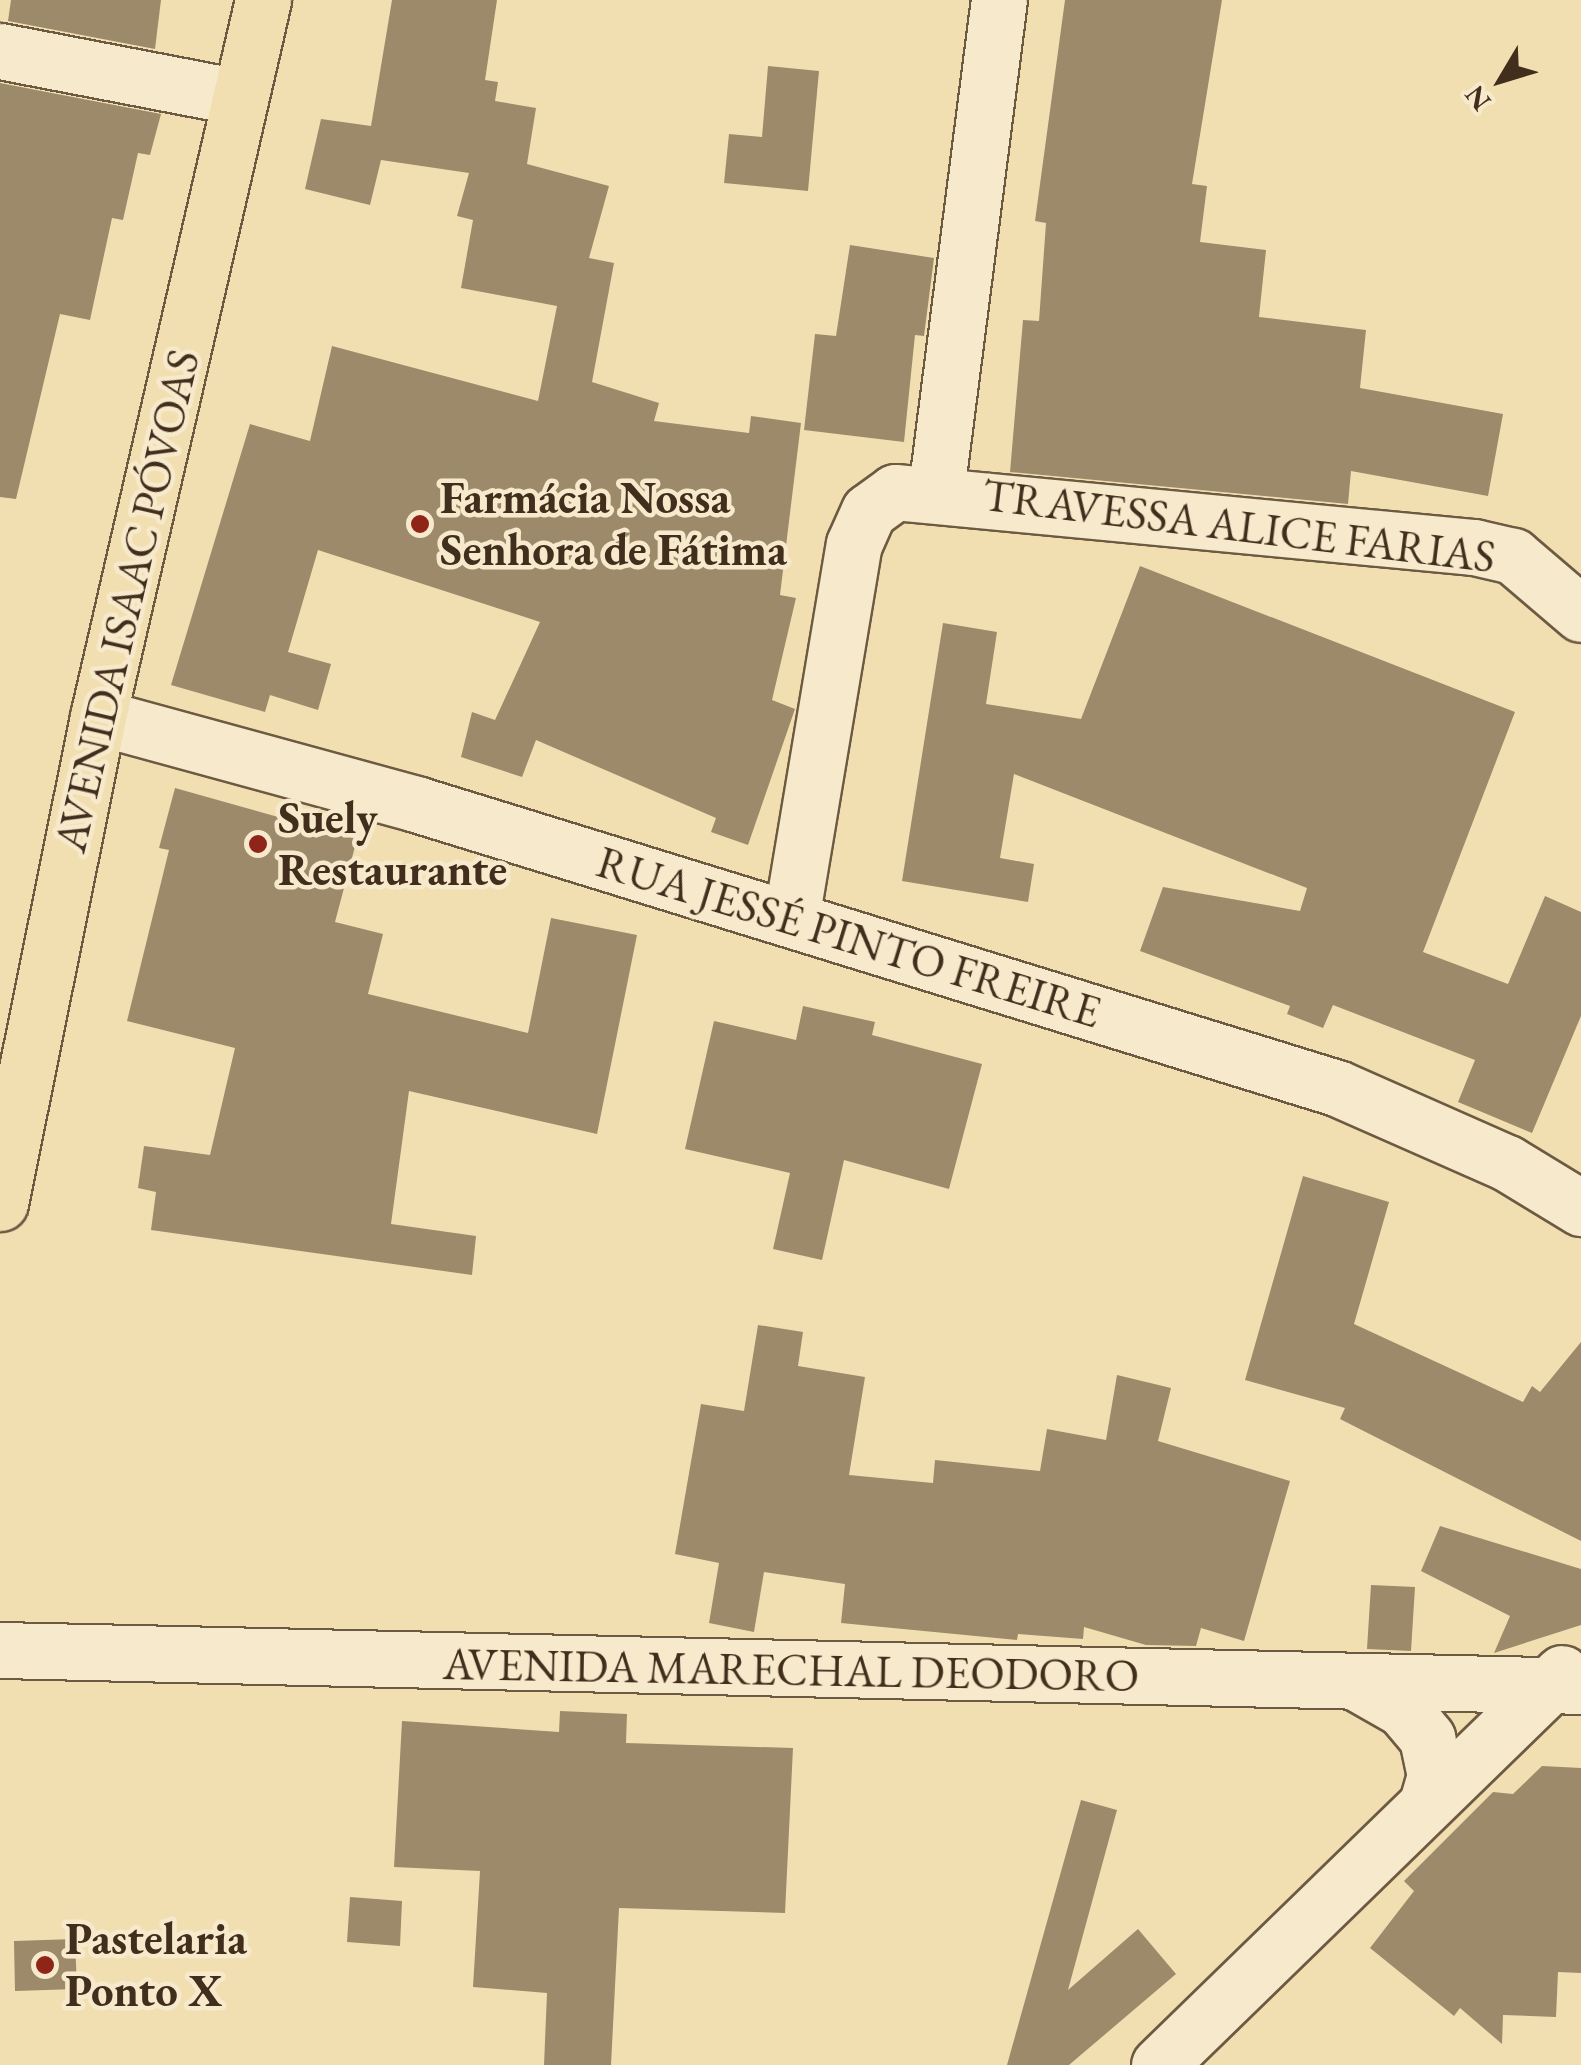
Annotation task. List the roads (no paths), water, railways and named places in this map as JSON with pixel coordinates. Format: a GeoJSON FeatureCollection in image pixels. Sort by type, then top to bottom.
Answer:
{"type":"FeatureCollection","features":[{"type":"Feature","properties":{"kind":"main road","name":"AVENIDA ISAAC PÓVOAS"},"geometry":{"type":"LineString","coordinates":[[0,1203],[98,718],[263,0]]}},
{"type":"Feature","properties":{"kind":"street","name":"TRAVESSA ALICE FARIAS"},"geometry":{"type":"LineString","coordinates":[[936,492],[999,0]]}},
{"type":"Feature","properties":{"kind":"street"},"geometry":{"type":"LineString","coordinates":[[0,51],[240,98]]}},
{"type":"Feature","properties":{"kind":"street","name":"TRAVESSA ALICE FARIAS"},"geometry":{"type":"LineString","coordinates":[[791,919],[854,544],[869,511],[895,492],[936,492],[1474,547],[1513,556],[1581,614]]}},
{"type":"Feature","properties":{"kind":"street","name":"RUA JESSÉ PINTO FREIRE"},"geometry":{"type":"LineString","coordinates":[[98,718],[416,804],[1337,1088],[1507,1164],[1581,1208]]}},
{"type":"Feature","properties":{"kind":"street","name":"AVENIDA MARECHAL DEODORO"},"geometry":{"type":"LineString","coordinates":[[0,1650],[1361,1685],[1571,1674]]}},
{"type":"Feature","properties":{"kind":"street"},"geometry":{"type":"LineString","coordinates":[[1159,2065],[1428,1799],[1571,1674]]}},
{"type":"Feature","properties":{"kind":"street"},"geometry":{"type":"LineString","coordinates":[[1361,1685],[1404,1709],[1428,1738],[1435,1775],[1428,1799]]}},
{"type":"Feature","properties":{"kind":"place","name":"Farmácia Nossa Senhora de Fátima"},"geometry":{"type":"Point","coordinates":[420,524]}},
{"type":"Feature","properties":{"kind":"place","name":"Suely Restaurante"},"geometry":{"type":"Point","coordinates":[258,844]}},
{"type":"Feature","properties":{"kind":"place","name":"Pastelaria Ponto X"},"geometry":{"type":"Point","coordinates":[45,1965]}}]}
